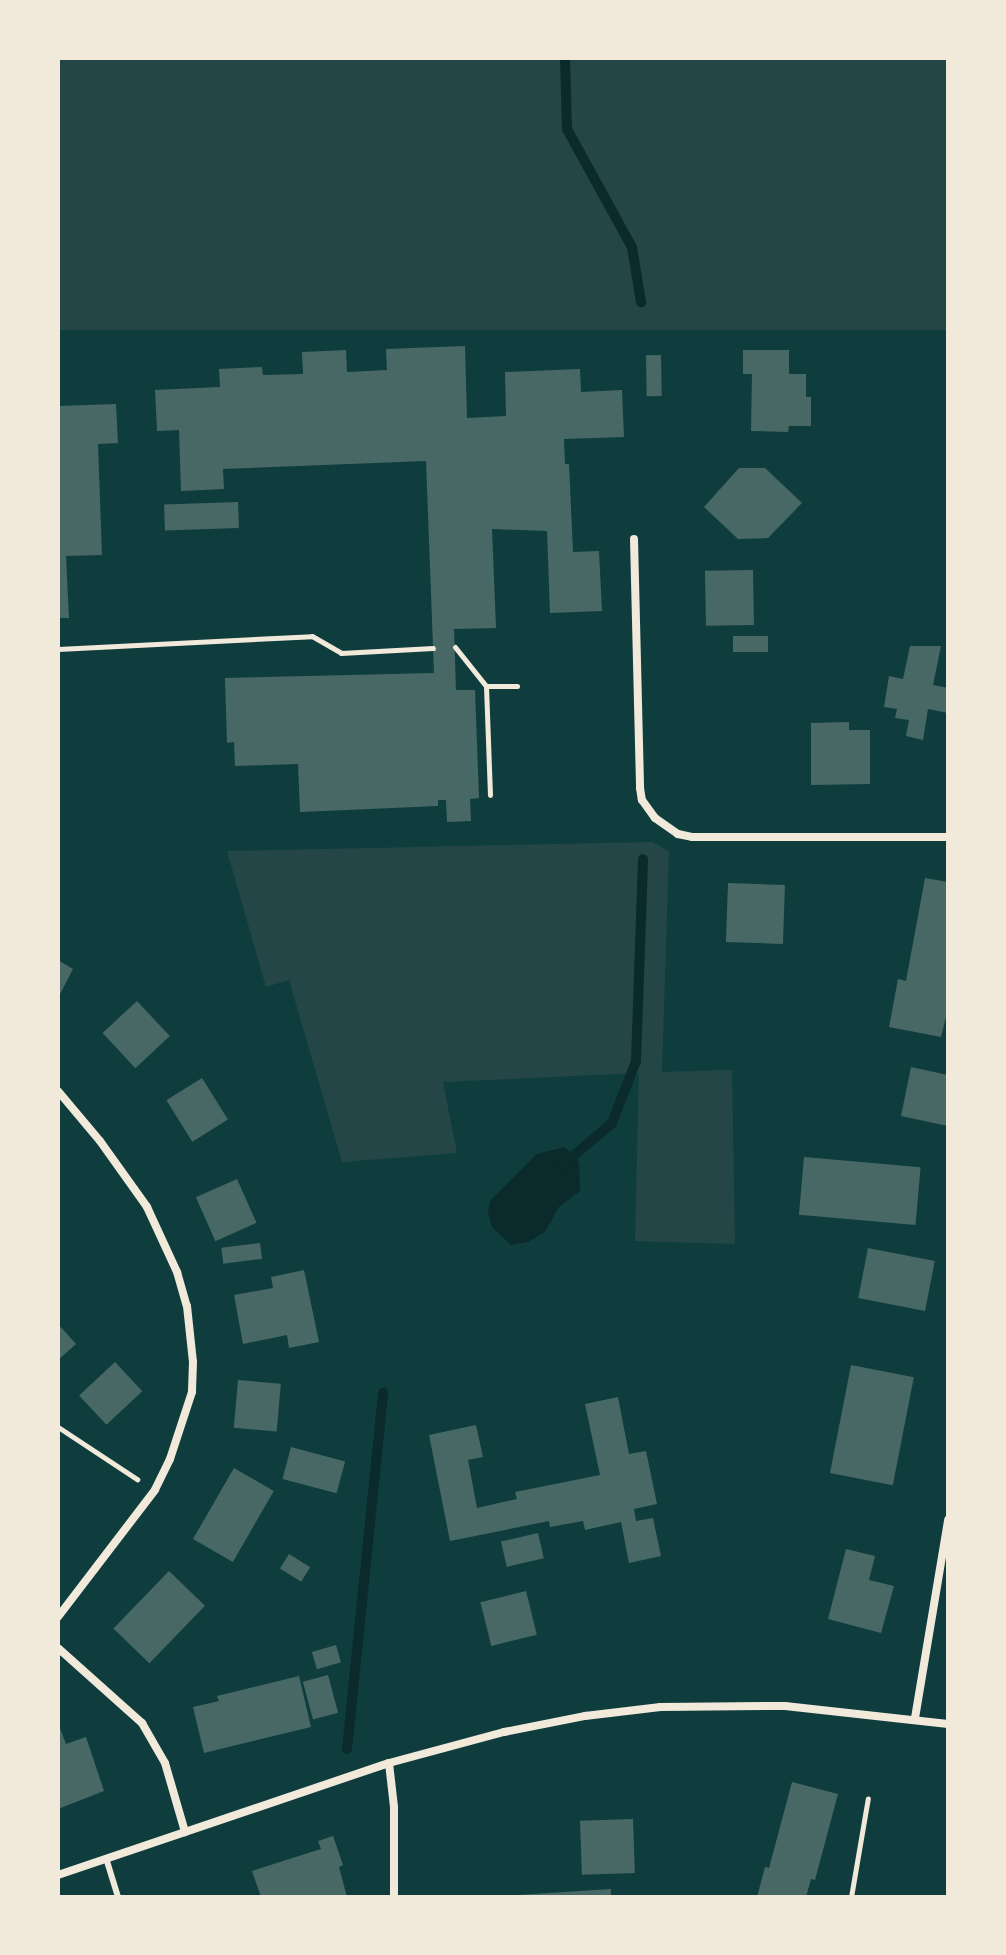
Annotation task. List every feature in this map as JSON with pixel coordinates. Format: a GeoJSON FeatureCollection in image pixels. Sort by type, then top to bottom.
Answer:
{"type":"FeatureCollection","features":[{"type":"Feature","properties":{"kind":"street"},"geometry":{"type":"LineString","coordinates":[[634,539],[640,788],[642,800],[655,818],[678,834],[692,837],[948,837]]}},
{"type":"Feature","properties":{"kind":"street"},"geometry":{"type":"LineString","coordinates":[[58,1091],[100,1141],[147,1207],[177,1272],[187,1306],[193,1362],[192,1392],[170,1459],[155,1490],[58,1617]]}},
{"type":"Feature","properties":{"kind":"street"},"geometry":{"type":"LineString","coordinates":[[915,1718],[948,1520]]}},
{"type":"Feature","properties":{"kind":"street"},"geometry":{"type":"LineString","coordinates":[[58,1648],[142,1723],[165,1763],[185,1832]]}},
{"type":"Feature","properties":{"kind":"street"},"geometry":{"type":"LineString","coordinates":[[58,1875],[389,1763],[504,1732],[660,1707],[785,1706],[948,1724]]}},
{"type":"Feature","properties":{"kind":"street"},"geometry":{"type":"LineString","coordinates":[[389,1763],[395,1823],[394,1897]]}},
{"type":"Feature","properties":{"kind":"lane"},"geometry":{"type":"LineString","coordinates":[[106,1858],[118,1897]]}},
{"type":"Feature","properties":{"kind":"path"},"geometry":{"type":"LineString","coordinates":[[58,649],[312,636],[341,653],[433,648]]}},
{"type":"Feature","properties":{"kind":"path"},"geometry":{"type":"LineString","coordinates":[[455,647],[486,686],[490,795]]}},
{"type":"Feature","properties":{"kind":"path"},"geometry":{"type":"LineString","coordinates":[[486,686],[517,686]]}},
{"type":"Feature","properties":{"kind":"path"},"geometry":{"type":"LineString","coordinates":[[58,1427],[155,1490]]}},
{"type":"Feature","properties":{"kind":"path"},"geometry":{"type":"LineString","coordinates":[[851,1897],[868,1798]]}},
{"type":"Feature","properties":{"kind":"shaded area"},"geometry":{"type":"Polygon","coordinates":[[[58,58],[948,58],[948,330],[58,330],[58,58]]]}},
{"type":"Feature","properties":{"kind":"shaded area"},"geometry":{"type":"Polygon","coordinates":[[[652,842],[669,851],[662,1072],[732,1070],[735,1244],[635,1241],[639,1073],[443,1082],[457,1153],[342,1162],[289,980],[266,987],[227,851],[652,842]]]}},
{"type":"Feature","properties":{"kind":"shaded area"},"geometry":{"type":"Polygon","coordinates":[[[565,1147],[579,1162],[580,1191],[559,1207],[545,1232],[528,1242],[511,1245],[492,1227],[488,1213],[490,1201],[537,1154],[565,1147]]]}},
{"type":"Feature","properties":{"kind":"building"},"geometry":{"type":"Polygon","coordinates":[[[465,346],[467,418],[506,416],[505,372],[580,369],[581,392],[622,390],[624,437],[564,439],[565,464],[569,464],[573,552],[599,551],[602,611],[550,613],[547,531],[492,529],[496,628],[454,629],[456,690],[475,690],[479,798],[470,799],[471,821],[447,822],[446,800],[438,800],[438,806],[300,812],[298,764],[235,766],[234,742],[227,743],[225,678],[434,673],[426,461],[223,469],[224,489],[181,491],[179,430],[157,431],[155,390],[220,387],[219,369],[262,367],[263,375],[303,374],[302,352],[346,350],[347,372],[387,370],[386,349],[465,346]]]}},
{"type":"Feature","properties":{"kind":"building"},"geometry":{"type":"Polygon","coordinates":[[[743,350],[789,350],[789,374],[806,374],[806,397],[811,397],[811,426],[789,426],[788,432],[751,431],[752,374],[743,374],[743,350]]]}},
{"type":"Feature","properties":{"kind":"building"},"geometry":{"type":"Polygon","coordinates":[[[646,355],[661,355],[662,396],[647,396],[646,355]]]}},
{"type":"Feature","properties":{"kind":"building"},"geometry":{"type":"Polygon","coordinates":[[[116,404],[118,443],[98,444],[102,555],[66,556],[69,618],[58,618],[58,406],[116,404]]]}},
{"type":"Feature","properties":{"kind":"building"},"geometry":{"type":"Polygon","coordinates":[[[739,468],[765,468],[802,503],[768,538],[738,539],[704,507],[739,468]]]}},
{"type":"Feature","properties":{"kind":"building"},"geometry":{"type":"Polygon","coordinates":[[[238,502],[239,528],[165,531],[164,505],[238,502]]]}},
{"type":"Feature","properties":{"kind":"building"},"geometry":{"type":"Polygon","coordinates":[[[753,570],[754,625],[706,626],[705,571],[753,570]]]}},
{"type":"Feature","properties":{"kind":"building"},"geometry":{"type":"Polygon","coordinates":[[[733,636],[768,636],[768,652],[733,652],[733,636]]]}},
{"type":"Feature","properties":{"kind":"building"},"geometry":{"type":"Polygon","coordinates":[[[910,646],[941,646],[933,685],[948,688],[948,713],[928,709],[923,740],[906,736],[909,720],[895,718],[897,709],[884,707],[889,676],[903,679],[910,646]]]}},
{"type":"Feature","properties":{"kind":"building"},"geometry":{"type":"Polygon","coordinates":[[[849,722],[849,730],[870,730],[870,784],[811,785],[811,723],[849,722]]]}},
{"type":"Feature","properties":{"kind":"building"},"geometry":{"type":"Polygon","coordinates":[[[925,878],[948,882],[948,1009],[941,1037],[889,1027],[898,979],[906,981],[925,878]]]}},
{"type":"Feature","properties":{"kind":"building"},"geometry":{"type":"Polygon","coordinates":[[[728,883],[785,885],[783,944],[726,942],[728,883]]]}},
{"type":"Feature","properties":{"kind":"building"},"geometry":{"type":"Polygon","coordinates":[[[58,960],[73,969],[58,998],[58,960]]]}},
{"type":"Feature","properties":{"kind":"building"},"geometry":{"type":"Polygon","coordinates":[[[137,1001],[170,1036],[135,1068],[103,1033],[137,1001]]]}},
{"type":"Feature","properties":{"kind":"building"},"geometry":{"type":"Polygon","coordinates":[[[911,1067],[948,1075],[948,1126],[901,1116],[911,1067]]]}},
{"type":"Feature","properties":{"kind":"building"},"geometry":{"type":"Polygon","coordinates":[[[202,1078],[228,1120],[192,1142],[166,1100],[202,1078]]]}},
{"type":"Feature","properties":{"kind":"building"},"geometry":{"type":"Polygon","coordinates":[[[804,1157],[921,1167],[915,1225],[799,1215],[804,1157]]]}},
{"type":"Feature","properties":{"kind":"building"},"geometry":{"type":"Polygon","coordinates":[[[237,1179],[257,1223],[215,1241],[196,1197],[237,1179]]]}},
{"type":"Feature","properties":{"kind":"building"},"geometry":{"type":"Polygon","coordinates":[[[260,1243],[262,1259],[223,1264],[221,1248],[260,1243]]]}},
{"type":"Feature","properties":{"kind":"building"},"geometry":{"type":"Polygon","coordinates":[[[868,1248],[935,1261],[925,1311],[858,1298],[868,1248]]]}},
{"type":"Feature","properties":{"kind":"building"},"geometry":{"type":"Polygon","coordinates":[[[304,1270],[319,1342],[289,1348],[287,1335],[243,1344],[234,1295],[273,1288],[271,1277],[304,1270]]]}},
{"type":"Feature","properties":{"kind":"building"},"geometry":{"type":"Polygon","coordinates":[[[58,1324],[76,1344],[58,1360],[58,1324]]]}},
{"type":"Feature","properties":{"kind":"building"},"geometry":{"type":"Polygon","coordinates":[[[115,1362],[142,1391],[106,1425],[79,1395],[115,1362]]]}},
{"type":"Feature","properties":{"kind":"building"},"geometry":{"type":"Polygon","coordinates":[[[851,1365],[914,1377],[893,1485],[830,1473],[851,1365]]]}},
{"type":"Feature","properties":{"kind":"building"},"geometry":{"type":"Polygon","coordinates":[[[238,1380],[281,1384],[277,1432],[234,1428],[238,1380]]]}},
{"type":"Feature","properties":{"kind":"building"},"geometry":{"type":"Polygon","coordinates":[[[618,1397],[629,1454],[646,1451],[657,1504],[634,1509],[636,1521],[653,1518],[661,1556],[629,1563],[621,1522],[585,1530],[583,1521],[550,1527],[549,1521],[450,1541],[429,1435],[476,1425],[483,1457],[468,1460],[477,1508],[517,1499],[515,1492],[600,1475],[585,1404],[618,1397]]]}},
{"type":"Feature","properties":{"kind":"building"},"geometry":{"type":"Polygon","coordinates":[[[291,1447],[345,1461],[337,1493],[282,1479],[291,1447]]]}},
{"type":"Feature","properties":{"kind":"building"},"geometry":{"type":"Polygon","coordinates":[[[234,1468],[274,1491],[233,1562],[193,1539],[234,1468]]]}},
{"type":"Feature","properties":{"kind":"building"},"geometry":{"type":"Polygon","coordinates":[[[538,1533],[544,1558],[507,1567],[501,1542],[538,1533]]]}},
{"type":"Feature","properties":{"kind":"building"},"geometry":{"type":"Polygon","coordinates":[[[846,1549],[875,1556],[869,1580],[894,1586],[881,1633],[828,1619],[846,1549]]]}},
{"type":"Feature","properties":{"kind":"building"},"geometry":{"type":"Polygon","coordinates":[[[289,1554],[310,1567],[301,1582],[280,1568],[289,1554]]]}},
{"type":"Feature","properties":{"kind":"building"},"geometry":{"type":"Polygon","coordinates":[[[169,1571],[205,1606],[149,1663],[113,1629],[169,1571]]]}},
{"type":"Feature","properties":{"kind":"building"},"geometry":{"type":"Polygon","coordinates":[[[526,1591],[537,1635],[491,1646],[480,1602],[526,1591]]]}},
{"type":"Feature","properties":{"kind":"building"},"geometry":{"type":"Polygon","coordinates":[[[336,1645],[341,1662],[317,1669],[312,1652],[336,1645]]]}},
{"type":"Feature","properties":{"kind":"building"},"geometry":{"type":"Polygon","coordinates":[[[328,1675],[338,1713],[313,1719],[303,1682],[328,1675]]]}},
{"type":"Feature","properties":{"kind":"building"},"geometry":{"type":"Polygon","coordinates":[[[299,1676],[311,1727],[204,1753],[193,1707],[219,1701],[217,1696],[299,1676]]]}},
{"type":"Feature","properties":{"kind":"building"},"geometry":{"type":"Polygon","coordinates":[[[58,1723],[66,1744],[86,1737],[104,1791],[58,1809],[58,1723]]]}},
{"type":"Feature","properties":{"kind":"building"},"geometry":{"type":"Polygon","coordinates":[[[792,1782],[838,1794],[815,1880],[811,1879],[806,1897],[757,1897],[765,1867],[769,1868],[792,1782]]]}},
{"type":"Feature","properties":{"kind":"building"},"geometry":{"type":"Polygon","coordinates":[[[633,1819],[635,1873],[582,1875],[580,1821],[633,1819]]]}},
{"type":"Feature","properties":{"kind":"building"},"geometry":{"type":"Polygon","coordinates":[[[333,1836],[343,1865],[339,1867],[347,1897],[261,1897],[252,1871],[321,1849],[318,1841],[333,1836]]]}},
{"type":"Feature","properties":{"kind":"building"},"geometry":{"type":"Polygon","coordinates":[[[611,1889],[611,1897],[518,1897],[518,1895],[611,1889]]]}},
{"type":"Feature","properties":{"kind":"waterway"},"geometry":{"type":"LineString","coordinates":[[565,58],[567,129],[632,247],[641,302]]}},
{"type":"Feature","properties":{"kind":"waterway"},"geometry":{"type":"LineString","coordinates":[[563,1165],[612,1123],[636,1061],[643,859]]}},
{"type":"Feature","properties":{"kind":"waterway"},"geometry":{"type":"LineString","coordinates":[[347,1749],[383,1393]]}}]}
